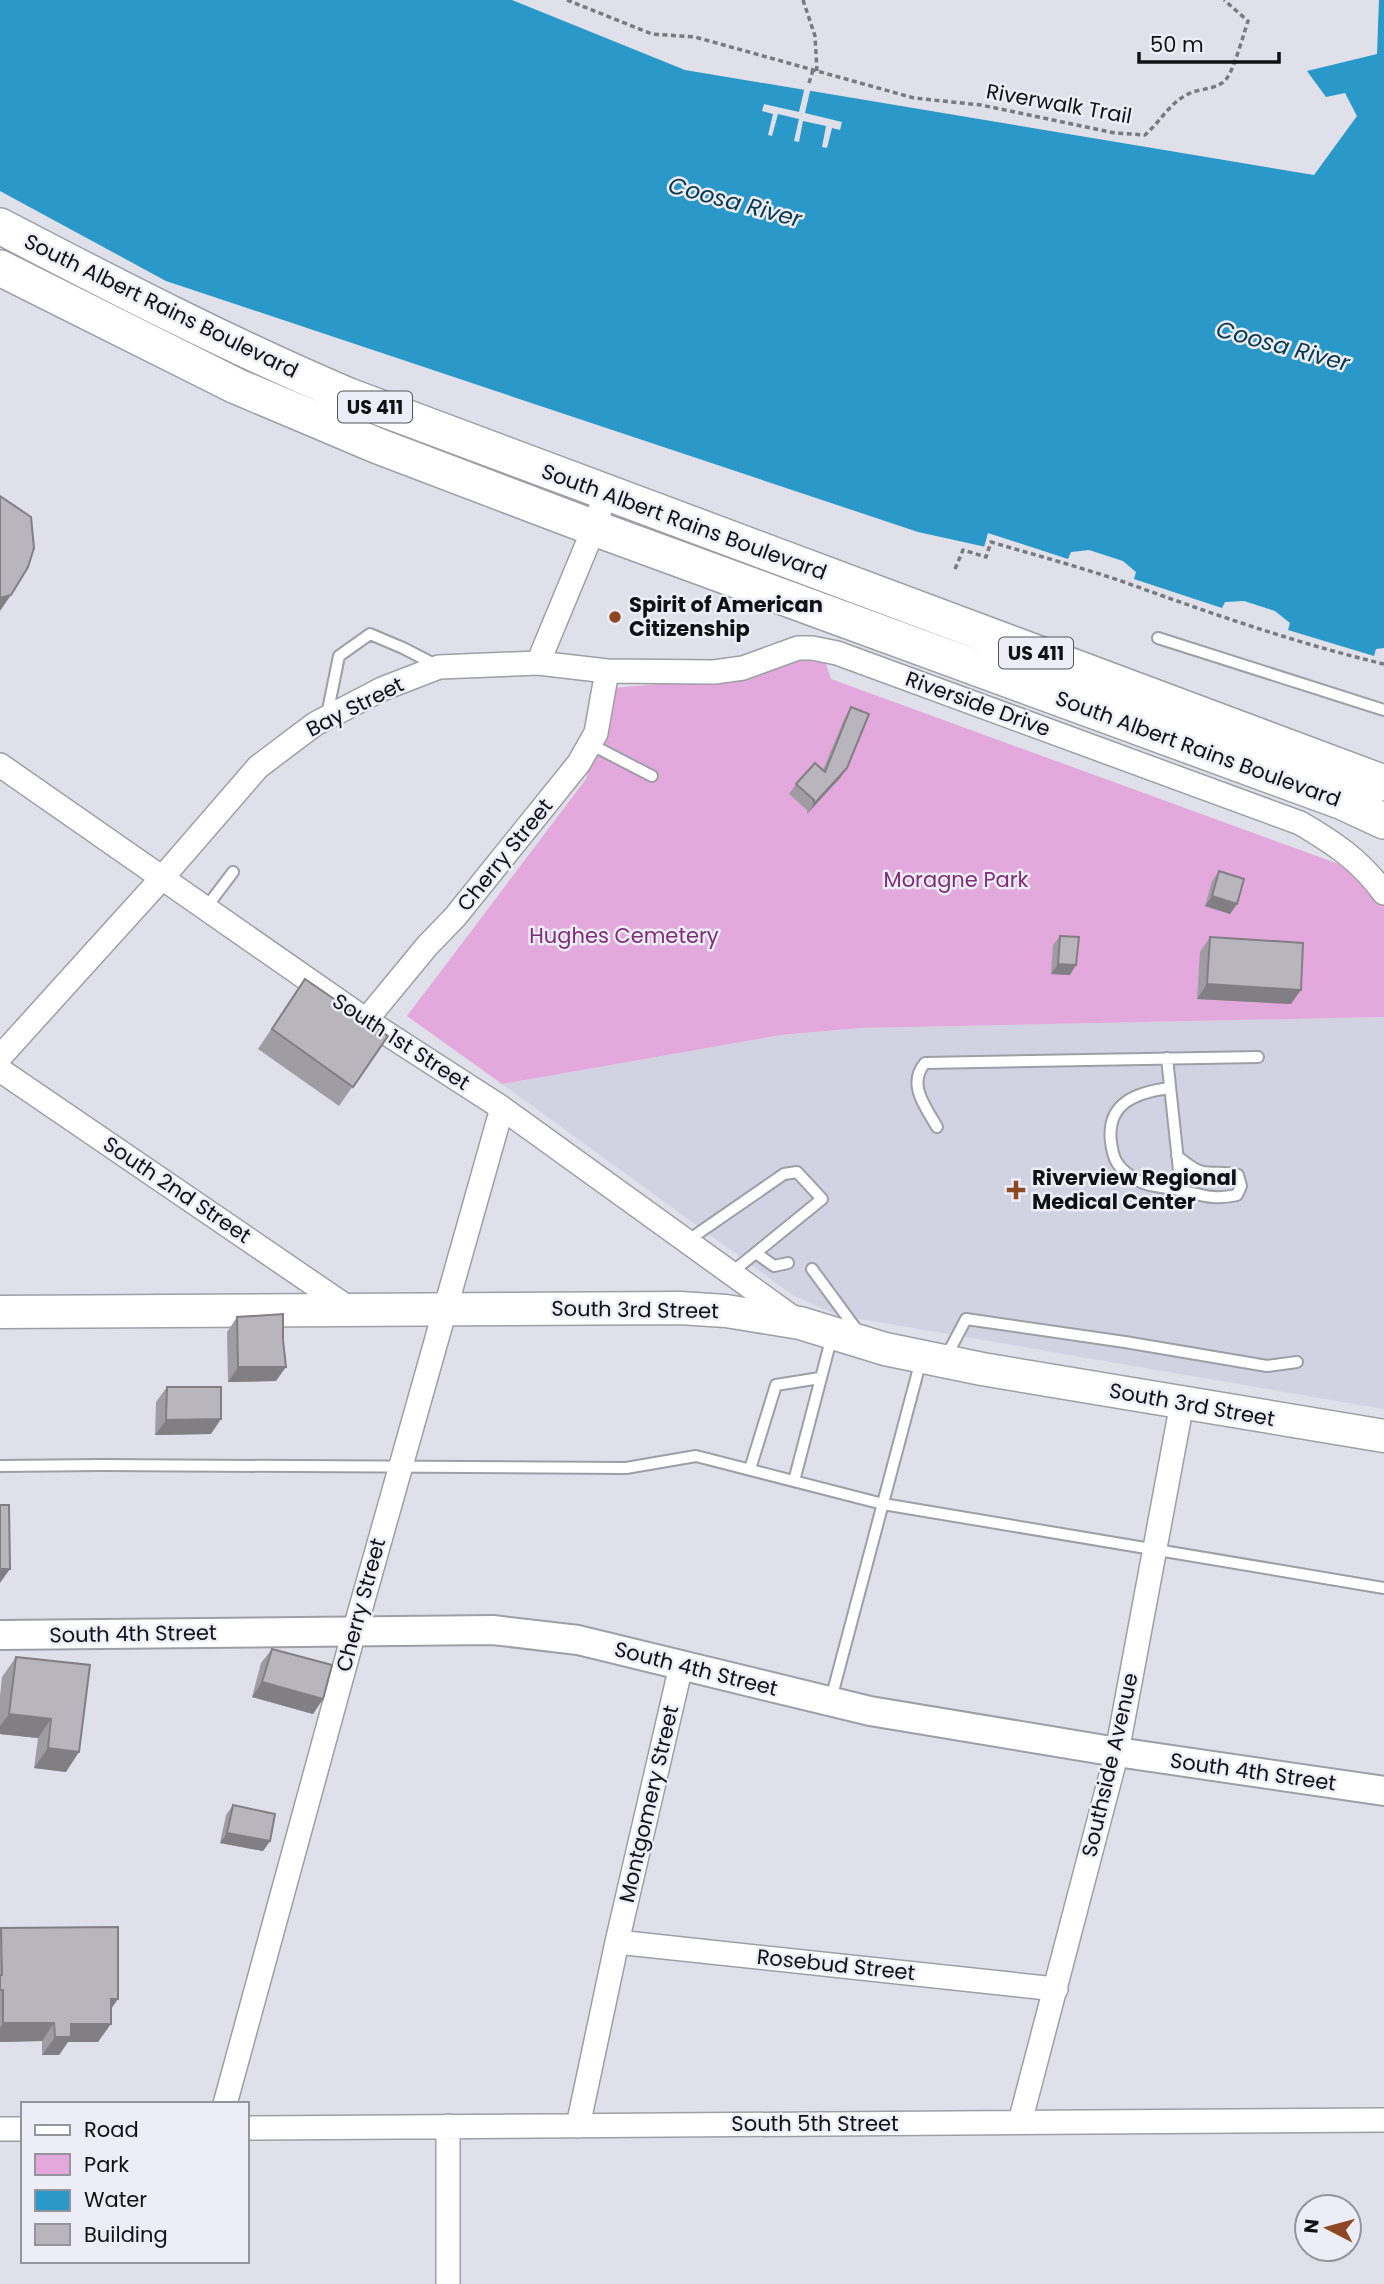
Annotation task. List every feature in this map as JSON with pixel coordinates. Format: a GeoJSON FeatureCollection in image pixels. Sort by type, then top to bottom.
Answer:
{"type":"FeatureCollection","features":[{"type":"Feature","properties":{"kind":"main road","name":"South Albert Rains Boulevard"},"geometry":{"type":"LineString","coordinates":[[0,226],[266,361],[349,397],[1384,783]]}},
{"type":"Feature","properties":{"kind":"main road","name":"South Albert Rains Boulevard"},"geometry":{"type":"LineString","coordinates":[[0,268],[277,404],[378,446],[1343,802],[1384,821]]}},
{"type":"Feature","properties":{"kind":"main road","name":"South 3rd Street"},"geometry":{"type":"LineString","coordinates":[[0,1312],[680,1308],[726,1311],[800,1323],[867,1344],[933,1359],[1384,1436]]}},
{"type":"Feature","properties":{"kind":"street"},"geometry":{"type":"LineString","coordinates":[[538,663],[606,492]]}},
{"type":"Feature","properties":{"kind":"street","name":"Riverside Drive"},"geometry":{"type":"LineString","coordinates":[[538,663],[607,671],[714,672],[743,668],[798,649],[813,648],[837,653],[1300,823],[1337,845],[1370,873],[1384,892]]}},
{"type":"Feature","properties":{"kind":"street","name":"Bay Street"},"geometry":{"type":"LineString","coordinates":[[0,1057],[258,767],[315,724],[382,689],[439,667],[538,663]]}},
{"type":"Feature","properties":{"kind":"street","name":"Cherry Street"},"geometry":{"type":"LineString","coordinates":[[366,1020],[579,763],[596,733],[607,671]]}},
{"type":"Feature","properties":{"kind":"street","name":"South 1st Street"},"geometry":{"type":"LineString","coordinates":[[0,765],[366,1020],[502,1108],[800,1323]]}},
{"type":"Feature","properties":{"kind":"street","name":"South 2nd Street"},"geometry":{"type":"LineString","coordinates":[[0,1070],[353,1311]]}},
{"type":"Feature","properties":{"kind":"street","name":"Cherry Street"},"geometry":{"type":"LineString","coordinates":[[226,2102],[443,1310],[502,1108]]}},
{"type":"Feature","properties":{"kind":"street","name":"Southside Avenue"},"geometry":{"type":"LineString","coordinates":[[1020,2122],[1117,1752],[1182,1403]]}},
{"type":"Feature","properties":{"kind":"street","name":"South 4th Street"},"geometry":{"type":"LineString","coordinates":[[0,1635],[493,1630],[578,1640],[870,1711],[1117,1752],[1384,1791]]}},
{"type":"Feature","properties":{"kind":"street","name":"Montgomery Street"},"geometry":{"type":"LineString","coordinates":[[578,2126],[617,1942],[681,1667]]}},
{"type":"Feature","properties":{"kind":"street","name":"Rosebud Street"},"geometry":{"type":"LineString","coordinates":[[617,1942],[1056,1989]]}},
{"type":"Feature","properties":{"kind":"street","name":"South 5th Street"},"geometry":{"type":"LineString","coordinates":[[248,2128],[1384,2120]]}},
{"type":"Feature","properties":{"kind":"street"},"geometry":{"type":"LineString","coordinates":[[448,2126],[448,2284]]}},
{"type":"Feature","properties":{"kind":"street"},"geometry":{"type":"LineString","coordinates":[[0,2129],[21,2129]]}},
{"type":"Feature","properties":{"kind":"lane"},"geometry":{"type":"LineString","coordinates":[[326,718],[339,656],[370,635],[439,667]]}},
{"type":"Feature","properties":{"kind":"lane"},"geometry":{"type":"LineString","coordinates":[[1158,638],[1384,710]]}},
{"type":"Feature","properties":{"kind":"lane"},"geometry":{"type":"LineString","coordinates":[[590,744],[652,776]]}},
{"type":"Feature","properties":{"kind":"lane"},"geometry":{"type":"LineString","coordinates":[[205,909],[233,872]]}},
{"type":"Feature","properties":{"kind":"lane"},"geometry":{"type":"LineString","coordinates":[[937,1127],[916,1083],[919,1070],[925,1063],[1258,1057]]}},
{"type":"Feature","properties":{"kind":"lane"},"geometry":{"type":"LineString","coordinates":[[1167,1058],[1181,1189]]}},
{"type":"Feature","properties":{"kind":"lane"},"geometry":{"type":"LineString","coordinates":[[1170,1088],[1146,1091],[1117,1109],[1111,1121],[1113,1159],[1132,1177],[1148,1185],[1181,1189],[1221,1199],[1237,1195],[1241,1186],[1238,1175],[1226,1171],[1202,1172],[1177,1156]]}},
{"type":"Feature","properties":{"kind":"lane"},"geometry":{"type":"LineString","coordinates":[[687,1241],[784,1174],[797,1172],[822,1199],[786,1235],[756,1253],[731,1273]]}},
{"type":"Feature","properties":{"kind":"lane"},"geometry":{"type":"LineString","coordinates":[[756,1253],[774,1266],[788,1264]]}},
{"type":"Feature","properties":{"kind":"lane"},"geometry":{"type":"LineString","coordinates":[[812,1269],[867,1344]]}},
{"type":"Feature","properties":{"kind":"lane"},"geometry":{"type":"LineString","coordinates":[[830,1702],[883,1504],[933,1359],[966,1319],[1267,1366],[1297,1362]]}},
{"type":"Feature","properties":{"kind":"lane"},"geometry":{"type":"LineString","coordinates":[[794,1481],[833,1333]]}},
{"type":"Feature","properties":{"kind":"lane"},"geometry":{"type":"LineString","coordinates":[[750,1469],[776,1385],[820,1378]]}},
{"type":"Feature","properties":{"kind":"lane"},"geometry":{"type":"LineString","coordinates":[[0,1466],[626,1468],[696,1455],[883,1504],[1384,1588]]}},
{"type":"Feature","properties":{"kind":"path","name":"Riverwalk Trail"},"geometry":{"type":"LineString","coordinates":[[567,0],[652,34],[695,37],[914,98],[981,105],[1115,133],[1145,135],[1174,102],[1192,92],[1212,89],[1227,78],[1248,21],[1224,0]]}},
{"type":"Feature","properties":{"kind":"path"},"geometry":{"type":"LineString","coordinates":[[803,0],[815,36],[815,71],[809,83]]}},
{"type":"Feature","properties":{"kind":"path"},"geometry":{"type":"LineString","coordinates":[[955,569],[963,550],[986,557],[990,542],[1121,582],[1192,608],[1328,651],[1384,664]]}},
{"type":"Feature","properties":{"kind":"shaded area","name":"Riverview Regional Medical Center"},"geometry":{"type":"Polygon","coordinates":[[[1384,1017],[1384,1409],[837,1315],[794,1296],[502,1084],[781,1035],[860,1028],[1384,1017]]]}},
{"type":"Feature","properties":{"kind":"green space","name":"Moragne Park"},"geometry":{"type":"Polygon","coordinates":[[[818,657],[826,664],[831,679],[1358,871],[1384,905],[1384,1017],[860,1028],[781,1035],[502,1084],[407,1016],[586,779],[612,688],[734,678],[779,660],[818,657]]]}},
{"type":"Feature","properties":{"kind":"water","name":"Coosa River"},"geometry":{"type":"Polygon","coordinates":[[[0,0],[512,0],[685,70],[1314,175],[1357,116],[1345,93],[1326,97],[1307,71],[1377,54],[1379,0],[1384,0],[1384,670],[986,547],[918,532],[166,281],[0,191],[0,0]]]}},
{"type":"Feature","properties":{"kind":"pier"},"geometry":{"type":"Polygon","coordinates":[[[805,86],[811,87],[805,113],[842,122],[840,130],[832,128],[827,148],[822,147],[826,126],[803,121],[799,142],[794,141],[799,119],[778,114],[772,136],[768,135],[773,114],[762,111],[764,104],[799,112],[805,86]]]}},
{"type":"Feature","properties":{"kind":"pier"},"geometry":{"type":"Polygon","coordinates":[[[988,533],[1068,559],[1071,552],[1089,550],[1123,561],[1136,572],[1134,579],[1222,608],[1225,602],[1244,601],[1275,611],[1290,623],[1288,630],[1374,656],[1376,649],[1384,648],[1384,673],[1319,656],[988,549],[984,547],[988,533]]]}},
{"type":"Feature","properties":{"kind":"building"},"geometry":{"type":"Polygon","coordinates":[[[0,496],[31,517],[34,548],[28,567],[11,595],[0,598],[0,496]]]}},
{"type":"Feature","properties":{"kind":"building"},"geometry":{"type":"Polygon","coordinates":[[[851,707],[869,714],[847,768],[814,804],[814,800],[796,784],[815,763],[825,772],[851,707]]]}},
{"type":"Feature","properties":{"kind":"building"},"geometry":{"type":"Polygon","coordinates":[[[1219,871],[1244,879],[1237,904],[1212,896],[1219,871]]]}},
{"type":"Feature","properties":{"kind":"building"},"geometry":{"type":"Polygon","coordinates":[[[1060,936],[1079,937],[1076,965],[1058,964],[1060,936]]]}},
{"type":"Feature","properties":{"kind":"building"},"geometry":{"type":"Polygon","coordinates":[[[1210,937],[1303,943],[1301,990],[1207,984],[1210,937]]]}},
{"type":"Feature","properties":{"kind":"building"},"geometry":{"type":"Polygon","coordinates":[[[305,979],[388,1036],[353,1087],[272,1029],[305,979]]]}},
{"type":"Feature","properties":{"kind":"building"},"geometry":{"type":"Polygon","coordinates":[[[283,1314],[286,1367],[238,1367],[237,1317],[283,1314]]]}},
{"type":"Feature","properties":{"kind":"building"},"geometry":{"type":"Polygon","coordinates":[[[167,1387],[221,1387],[221,1419],[166,1420],[167,1387]]]}},
{"type":"Feature","properties":{"kind":"building"},"geometry":{"type":"Polygon","coordinates":[[[0,1505],[9,1505],[10,1569],[0,1569],[0,1505]]]}},
{"type":"Feature","properties":{"kind":"building"},"geometry":{"type":"Polygon","coordinates":[[[272,1649],[332,1665],[323,1699],[262,1682],[272,1649]]]}},
{"type":"Feature","properties":{"kind":"building"},"geometry":{"type":"Polygon","coordinates":[[[16,1657],[90,1665],[79,1752],[48,1748],[51,1719],[9,1714],[16,1657]]]}},
{"type":"Feature","properties":{"kind":"building"},"geometry":{"type":"Polygon","coordinates":[[[233,1805],[275,1814],[270,1841],[227,1833],[233,1805]]]}},
{"type":"Feature","properties":{"kind":"building"},"geometry":{"type":"Polygon","coordinates":[[[118,1927],[118,1999],[111,1999],[111,2024],[71,2024],[71,2037],[55,2037],[54,2023],[3,2023],[3,1990],[0,1990],[1,1928],[118,1927]]]}},
{"type":"Feature","properties":{"kind":"place","name":"Spirit of American Citizenship"},"geometry":{"type":"Point","coordinates":[615,617]}},
{"type":"Feature","properties":{"kind":"place","name":"Riverview Regional Medical Center"},"geometry":{"type":"Point","coordinates":[1016,1190]}},
{"type":"Feature","properties":{"kind":"park label","name":"Hughes Cemetery"},"geometry":{"type":"Point","coordinates":[624,936]}}]}
